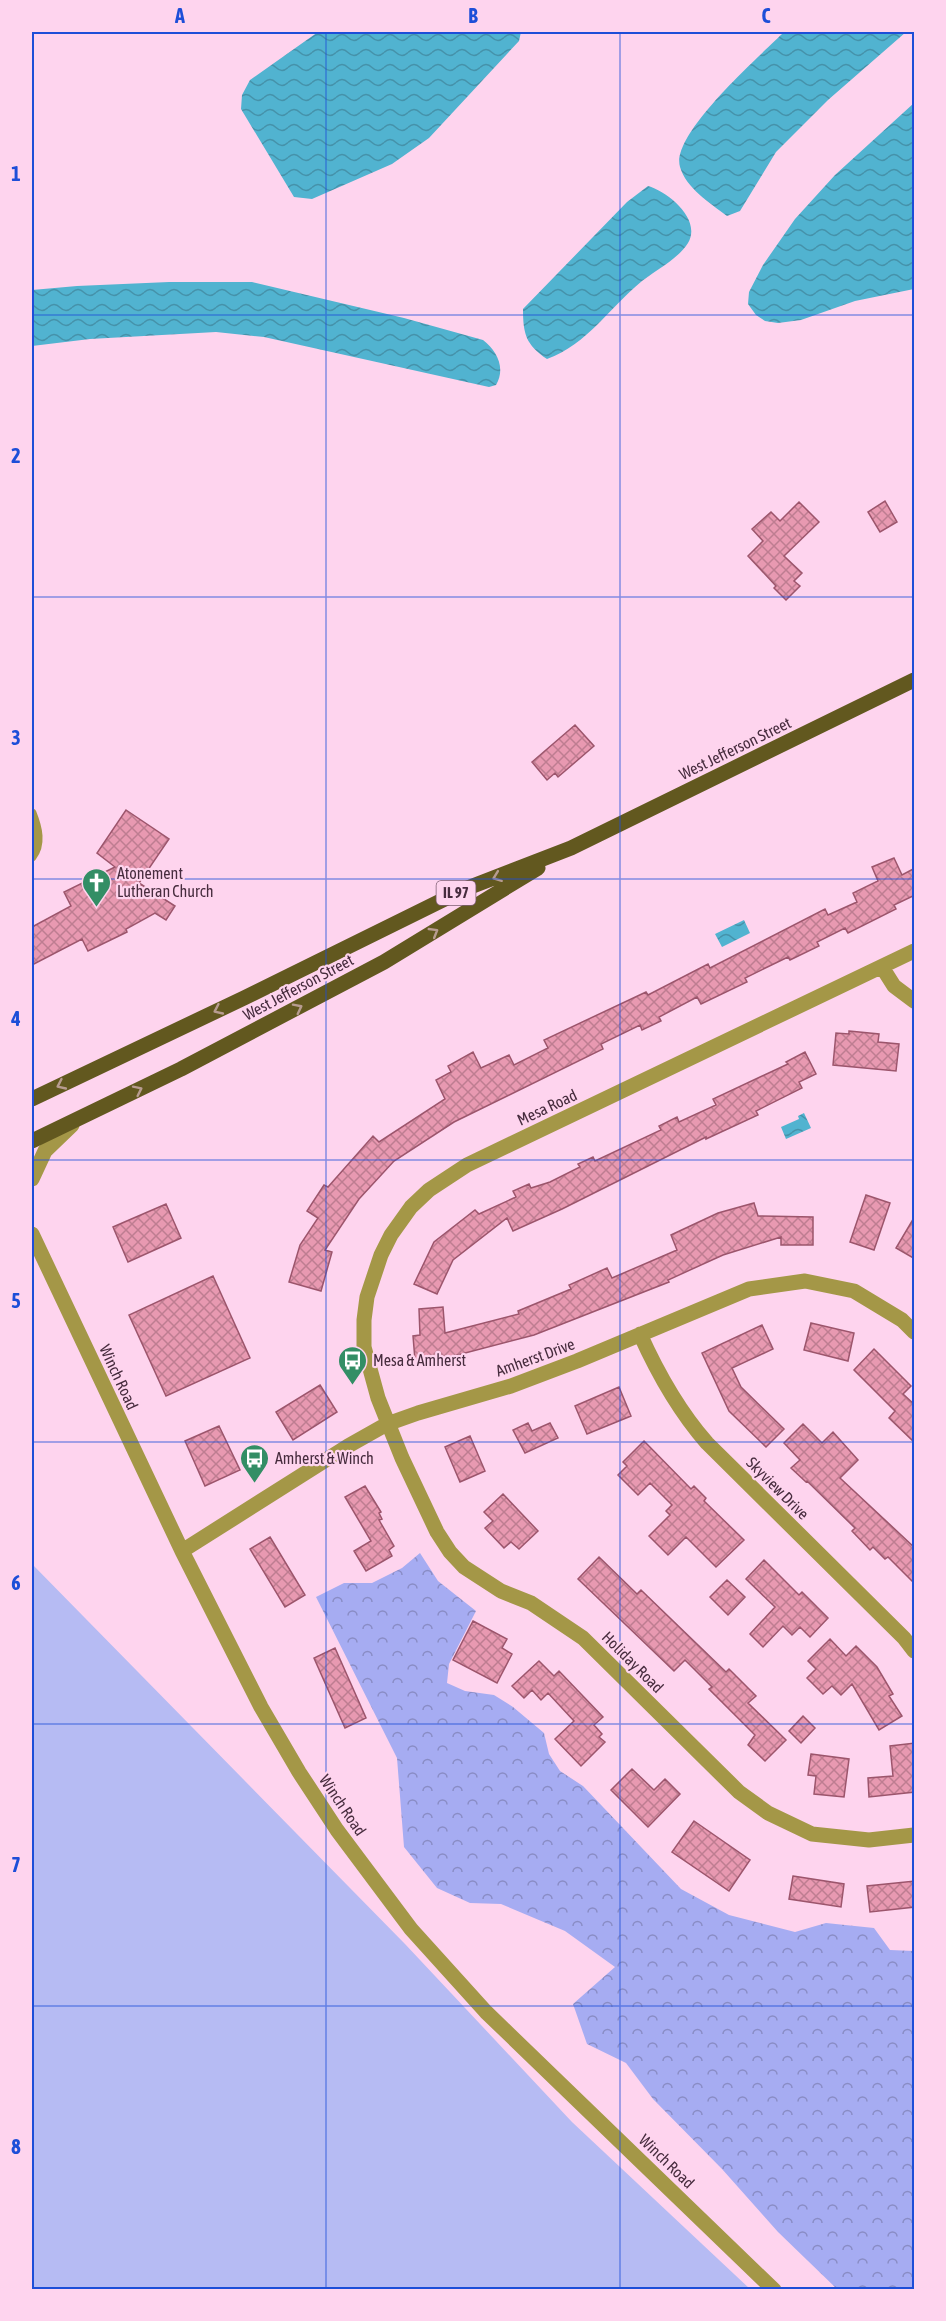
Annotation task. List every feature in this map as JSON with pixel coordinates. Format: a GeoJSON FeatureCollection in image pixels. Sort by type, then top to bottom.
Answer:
{"type":"FeatureCollection","features":[{"type":"Feature","properties":{"kind":"main road","name":"West Jefferson Street"},"geometry":{"type":"LineString","coordinates":[[32,1099],[465,889],[571,848],[915,680]]}},
{"type":"Feature","properties":{"kind":"main road","name":"West Jefferson Street"},"geometry":{"type":"LineString","coordinates":[[32,1141],[181,1069],[384,962],[571,848]]}},
{"type":"Feature","properties":{"kind":"street","name":"Mesa Road"},"geometry":{"type":"LineString","coordinates":[[387,1424],[364,1347],[367,1297],[377,1266],[391,1235],[411,1207],[429,1190],[467,1165],[915,951]]}},
{"type":"Feature","properties":{"kind":"street"},"geometry":{"type":"LineString","coordinates":[[882,967],[894,986],[915,1001]]}},
{"type":"Feature","properties":{"kind":"street"},"geometry":{"type":"LineString","coordinates":[[32,1179],[45,1151],[62,1133],[85,1116]]}},
{"type":"Feature","properties":{"kind":"street","name":"Winch Road"},"geometry":{"type":"LineString","coordinates":[[32,1234],[182,1551],[261,1707],[299,1772],[337,1830],[411,1929],[486,2012],[774,2289]]}},
{"type":"Feature","properties":{"kind":"street","name":"Amherst Drive"},"geometry":{"type":"LineString","coordinates":[[182,1551],[348,1446],[387,1424],[511,1386],[749,1289],[805,1281],[854,1291],[902,1320],[915,1332]]}},
{"type":"Feature","properties":{"kind":"street","name":"Skyview Drive"},"geometry":{"type":"LineString","coordinates":[[640,1334],[672,1399],[696,1430],[915,1651]]}},
{"type":"Feature","properties":{"kind":"street","name":"Holiday Road"},"geometry":{"type":"LineString","coordinates":[[387,1424],[436,1532],[464,1567],[501,1591],[531,1603],[583,1638],[739,1792],[768,1813],[812,1834],[869,1840],[915,1835]]}},
{"type":"Feature","properties":{"kind":"lane"},"geometry":{"type":"LineString","coordinates":[[32,813],[38,828],[38,849],[32,857]]}},
{"type":"Feature","properties":{"kind":"shaded area"},"geometry":{"type":"Polygon","coordinates":[[[32,1564],[405,1944],[572,2122],[750,2289],[32,2289],[32,1564]]]}},
{"type":"Feature","properties":{"kind":"green space"},"geometry":{"type":"Polygon","coordinates":[[[420,1553],[438,1581],[476,1611],[449,1664],[447,1683],[465,1691],[494,1695],[513,1707],[544,1733],[549,1754],[560,1771],[583,1786],[681,1889],[729,1915],[795,1932],[826,1923],[874,1928],[890,1950],[914,1951],[914,2289],[837,2289],[778,2232],[722,2169],[653,2099],[626,2063],[587,2044],[573,2004],[615,1967],[565,1931],[501,1904],[470,1903],[437,1888],[404,1847],[397,1758],[316,1597],[344,1583],[372,1583],[402,1568],[420,1553]]]}},
{"type":"Feature","properties":{"kind":"water"},"geometry":{"type":"Polygon","coordinates":[[[318,32],[521,32],[519,41],[429,138],[392,164],[312,199],[294,197],[241,109],[242,95],[250,80],[318,32]]]}},
{"type":"Feature","properties":{"kind":"water"},"geometry":{"type":"Polygon","coordinates":[[[784,32],[906,32],[828,100],[776,152],[740,211],[727,216],[687,182],[680,167],[681,153],[689,135],[702,116],[738,76],[784,32]]]}},
{"type":"Feature","properties":{"kind":"water"},"geometry":{"type":"Polygon","coordinates":[[[914,103],[914,289],[855,301],[801,320],[778,323],[765,321],[756,315],[748,304],[749,292],[763,265],[795,219],[835,175],[914,103]]]}},
{"type":"Feature","properties":{"kind":"water"},"geometry":{"type":"Polygon","coordinates":[[[648,186],[673,200],[687,216],[691,234],[688,243],[673,259],[630,291],[586,335],[562,352],[547,359],[534,349],[527,338],[523,309],[627,202],[648,186]]]}},
{"type":"Feature","properties":{"kind":"water"},"geometry":{"type":"Polygon","coordinates":[[[169,282],[252,282],[404,318],[483,340],[496,355],[500,366],[499,379],[496,385],[489,387],[264,337],[216,332],[90,339],[32,346],[32,290],[169,282]]]}},
{"type":"Feature","properties":{"kind":"water"},"geometry":{"type":"Polygon","coordinates":[[[744,920],[750,933],[722,947],[715,934],[744,920]]]}},
{"type":"Feature","properties":{"kind":"water"},"geometry":{"type":"Polygon","coordinates":[[[804,1113],[811,1128],[786,1139],[781,1127],[799,1119],[798,1116],[804,1113]]]}},
{"type":"Feature","properties":{"kind":"building"},"geometry":{"type":"Polygon","coordinates":[[[885,501],[897,522],[880,532],[868,512],[885,501]]]}},
{"type":"Feature","properties":{"kind":"building"},"geometry":{"type":"Polygon","coordinates":[[[799,502],[819,522],[784,556],[802,573],[794,581],[800,586],[786,600],[748,556],[763,541],[752,529],[771,512],[780,521],[799,502]]]}},
{"type":"Feature","properties":{"kind":"building"},"geometry":{"type":"Polygon","coordinates":[[[575,725],[594,746],[558,777],[555,773],[547,780],[532,762],[575,725]]]}},
{"type":"Feature","properties":{"kind":"building"},"geometry":{"type":"Polygon","coordinates":[[[126,810],[169,839],[139,883],[175,906],[166,920],[155,913],[126,929],[127,932],[88,951],[82,939],[32,965],[32,927],[71,906],[64,892],[115,867],[97,853],[126,810]]]}},
{"type":"Feature","properties":{"kind":"building"},"geometry":{"type":"Polygon","coordinates":[[[894,858],[902,875],[915,868],[915,895],[894,905],[896,909],[848,933],[845,928],[817,942],[819,946],[790,960],[788,957],[745,978],[747,982],[701,1004],[697,997],[659,1017],[661,1021],[642,1030],[640,1025],[601,1044],[603,1049],[454,1122],[394,1161],[359,1199],[325,1250],[332,1252],[321,1291],[289,1282],[300,1245],[318,1218],[307,1211],[324,1185],[328,1187],[373,1136],[379,1142],[445,1099],[436,1080],[451,1072],[448,1066],[473,1052],[481,1068],[509,1055],[514,1065],[548,1048],[544,1040],[646,992],[648,995],[708,964],[710,968],[825,909],[828,915],[857,902],[853,893],[878,881],[872,867],[894,858]]]}},
{"type":"Feature","properties":{"kind":"building"},"geometry":{"type":"Polygon","coordinates":[[[849,1031],[879,1034],[878,1042],[899,1044],[896,1071],[833,1065],[836,1033],[849,1034],[849,1031]]]}},
{"type":"Feature","properties":{"kind":"building"},"geometry":{"type":"Polygon","coordinates":[[[805,1052],[816,1074],[799,1082],[802,1088],[756,1111],[758,1115],[706,1139],[706,1137],[513,1231],[507,1218],[453,1260],[437,1294],[414,1284],[434,1242],[475,1210],[479,1214],[516,1197],[513,1191],[529,1184],[531,1188],[550,1182],[580,1167],[578,1164],[593,1157],[595,1161],[661,1130],[659,1126],[677,1117],[679,1122],[716,1105],[713,1099],[788,1064],[786,1062],[805,1052]]]}},
{"type":"Feature","properties":{"kind":"building"},"geometry":{"type":"Polygon","coordinates":[[[866,1195],[890,1203],[874,1250],[850,1242],[866,1195]]]}},
{"type":"Feature","properties":{"kind":"building"},"geometry":{"type":"Polygon","coordinates":[[[754,1203],[758,1216],[813,1217],[813,1245],[781,1245],[781,1237],[723,1255],[668,1280],[669,1282],[534,1335],[446,1358],[415,1360],[413,1336],[420,1335],[419,1309],[443,1307],[445,1333],[519,1314],[518,1311],[571,1289],[569,1285],[607,1268],[612,1278],[677,1250],[671,1235],[718,1213],[754,1203]]]}},
{"type":"Feature","properties":{"kind":"building"},"geometry":{"type":"Polygon","coordinates":[[[166,1204],[181,1238],[128,1262],[113,1227],[166,1204]]]}},
{"type":"Feature","properties":{"kind":"building"},"geometry":{"type":"Polygon","coordinates":[[[915,1216],[915,1259],[896,1248],[915,1216]]]}},
{"type":"Feature","properties":{"kind":"building"},"geometry":{"type":"Polygon","coordinates":[[[213,1276],[250,1358],[166,1396],[129,1315],[213,1276]]]}},
{"type":"Feature","properties":{"kind":"building"},"geometry":{"type":"Polygon","coordinates":[[[811,1323],[854,1333],[848,1361],[804,1350],[811,1323]]]}},
{"type":"Feature","properties":{"kind":"building"},"geometry":{"type":"Polygon","coordinates":[[[762,1325],[773,1349],[732,1368],[741,1387],[784,1429],[766,1447],[729,1411],[702,1353],[762,1325]]]}},
{"type":"Feature","properties":{"kind":"building"},"geometry":{"type":"Polygon","coordinates":[[[874,1349],[911,1386],[903,1394],[915,1405],[915,1443],[889,1418],[895,1411],[854,1370],[874,1349]]]}},
{"type":"Feature","properties":{"kind":"building"},"geometry":{"type":"Polygon","coordinates":[[[320,1385],[337,1412],[293,1440],[276,1412],[320,1385]]]}},
{"type":"Feature","properties":{"kind":"building"},"geometry":{"type":"Polygon","coordinates":[[[619,1387],[631,1416],[587,1434],[575,1406],[619,1387]]]}},
{"type":"Feature","properties":{"kind":"building"},"geometry":{"type":"Polygon","coordinates":[[[528,1423],[532,1431],[550,1423],[558,1438],[525,1453],[513,1430],[528,1423]]]}},
{"type":"Feature","properties":{"kind":"building"},"geometry":{"type":"Polygon","coordinates":[[[803,1424],[822,1443],[833,1432],[858,1460],[840,1478],[915,1548],[915,1584],[888,1557],[885,1559],[873,1547],[870,1550],[852,1531],[855,1528],[791,1468],[800,1460],[784,1443],[803,1424]]]}},
{"type":"Feature","properties":{"kind":"building"},"geometry":{"type":"Polygon","coordinates":[[[219,1426],[240,1470],[205,1486],[185,1441],[219,1426]]]}},
{"type":"Feature","properties":{"kind":"building"},"geometry":{"type":"Polygon","coordinates":[[[470,1436],[485,1471],[460,1482],[445,1447],[470,1436]]]}},
{"type":"Feature","properties":{"kind":"building"},"geometry":{"type":"Polygon","coordinates":[[[644,1441],[691,1489],[694,1486],[706,1498],[704,1501],[744,1540],[716,1567],[686,1537],[668,1555],[649,1536],[670,1515],[666,1511],[672,1505],[650,1483],[638,1495],[618,1475],[627,1466],[623,1462],[644,1441]]]}},
{"type":"Feature","properties":{"kind":"building"},"geometry":{"type":"Polygon","coordinates":[[[365,1486],[381,1512],[379,1513],[382,1519],[379,1520],[394,1546],[389,1550],[392,1556],[366,1571],[354,1551],[371,1541],[345,1497],[365,1486]]]}},
{"type":"Feature","properties":{"kind":"building"},"geometry":{"type":"Polygon","coordinates":[[[503,1494],[538,1531],[519,1549],[511,1542],[504,1548],[485,1528],[493,1521],[484,1512],[503,1494]]]}},
{"type":"Feature","properties":{"kind":"building"},"geometry":{"type":"Polygon","coordinates":[[[270,1537],[305,1595],[285,1607],[250,1549],[270,1537]]]}},
{"type":"Feature","properties":{"kind":"building"},"geometry":{"type":"Polygon","coordinates":[[[599,1557],[637,1594],[641,1590],[726,1672],[729,1669],[756,1696],[748,1703],[786,1740],[765,1761],[748,1745],[755,1735],[709,1689],[712,1687],[685,1660],[674,1671],[578,1579],[599,1557]]]}},
{"type":"Feature","properties":{"kind":"building"},"geometry":{"type":"Polygon","coordinates":[[[764,1560],[799,1595],[802,1592],[828,1618],[810,1637],[800,1627],[792,1635],[783,1626],[763,1647],[750,1634],[775,1607],[746,1579],[764,1560]]]}},
{"type":"Feature","properties":{"kind":"building"},"geometry":{"type":"Polygon","coordinates":[[[727,1580],[745,1597],[728,1615],[710,1597],[727,1580]]]}},
{"type":"Feature","properties":{"kind":"building"},"geometry":{"type":"Polygon","coordinates":[[[473,1621],[507,1639],[502,1648],[512,1654],[497,1683],[453,1660],[473,1621]]]}},
{"type":"Feature","properties":{"kind":"building"},"geometry":{"type":"Polygon","coordinates":[[[830,1639],[846,1656],[856,1646],[877,1667],[893,1694],[889,1696],[902,1716],[879,1730],[852,1684],[841,1695],[832,1686],[823,1694],[807,1678],[816,1669],[808,1661],[830,1639]]]}},
{"type":"Feature","properties":{"kind":"building"},"geometry":{"type":"Polygon","coordinates":[[[335,1648],[366,1718],[345,1728],[314,1658],[335,1648]]]}},
{"type":"Feature","properties":{"kind":"building"},"geometry":{"type":"Polygon","coordinates":[[[539,1661],[554,1676],[559,1671],[603,1717],[594,1725],[602,1734],[599,1737],[605,1742],[581,1766],[555,1739],[574,1721],[548,1693],[541,1700],[532,1690],[524,1698],[512,1686],[539,1661]]]}},
{"type":"Feature","properties":{"kind":"building"},"geometry":{"type":"Polygon","coordinates":[[[803,1716],[815,1728],[801,1743],[789,1731],[803,1716]]]}},
{"type":"Feature","properties":{"kind":"building"},"geometry":{"type":"Polygon","coordinates":[[[915,1743],[915,1792],[869,1797],[868,1778],[893,1776],[890,1746],[915,1743]]]}},
{"type":"Feature","properties":{"kind":"building"},"geometry":{"type":"Polygon","coordinates":[[[811,1754],[849,1759],[844,1797],[814,1794],[816,1776],[808,1775],[811,1754]]]}},
{"type":"Feature","properties":{"kind":"building"},"geometry":{"type":"Polygon","coordinates":[[[632,1769],[654,1790],[665,1779],[680,1794],[648,1827],[611,1790],[632,1769]]]}},
{"type":"Feature","properties":{"kind":"building"},"geometry":{"type":"Polygon","coordinates":[[[694,1821],[750,1860],[729,1891],[672,1852],[694,1821]]]}},
{"type":"Feature","properties":{"kind":"building"},"geometry":{"type":"Polygon","coordinates":[[[793,1876],[844,1884],[841,1907],[789,1899],[793,1876]]]}},
{"type":"Feature","properties":{"kind":"building"},"geometry":{"type":"Polygon","coordinates":[[[915,1881],[915,1907],[870,1912],[867,1886],[915,1881]]]}},
{"type":"Feature","properties":{"kind":"place","name":"Atonement Lutheran Church"},"geometry":{"type":"Point","coordinates":[96,908]}},
{"type":"Feature","properties":{"kind":"place","name":"Mesa & Amherst"},"geometry":{"type":"Point","coordinates":[352,1386]}},
{"type":"Feature","properties":{"kind":"place","name":"Amherst & Winch"},"geometry":{"type":"Point","coordinates":[254,1484]}}]}
